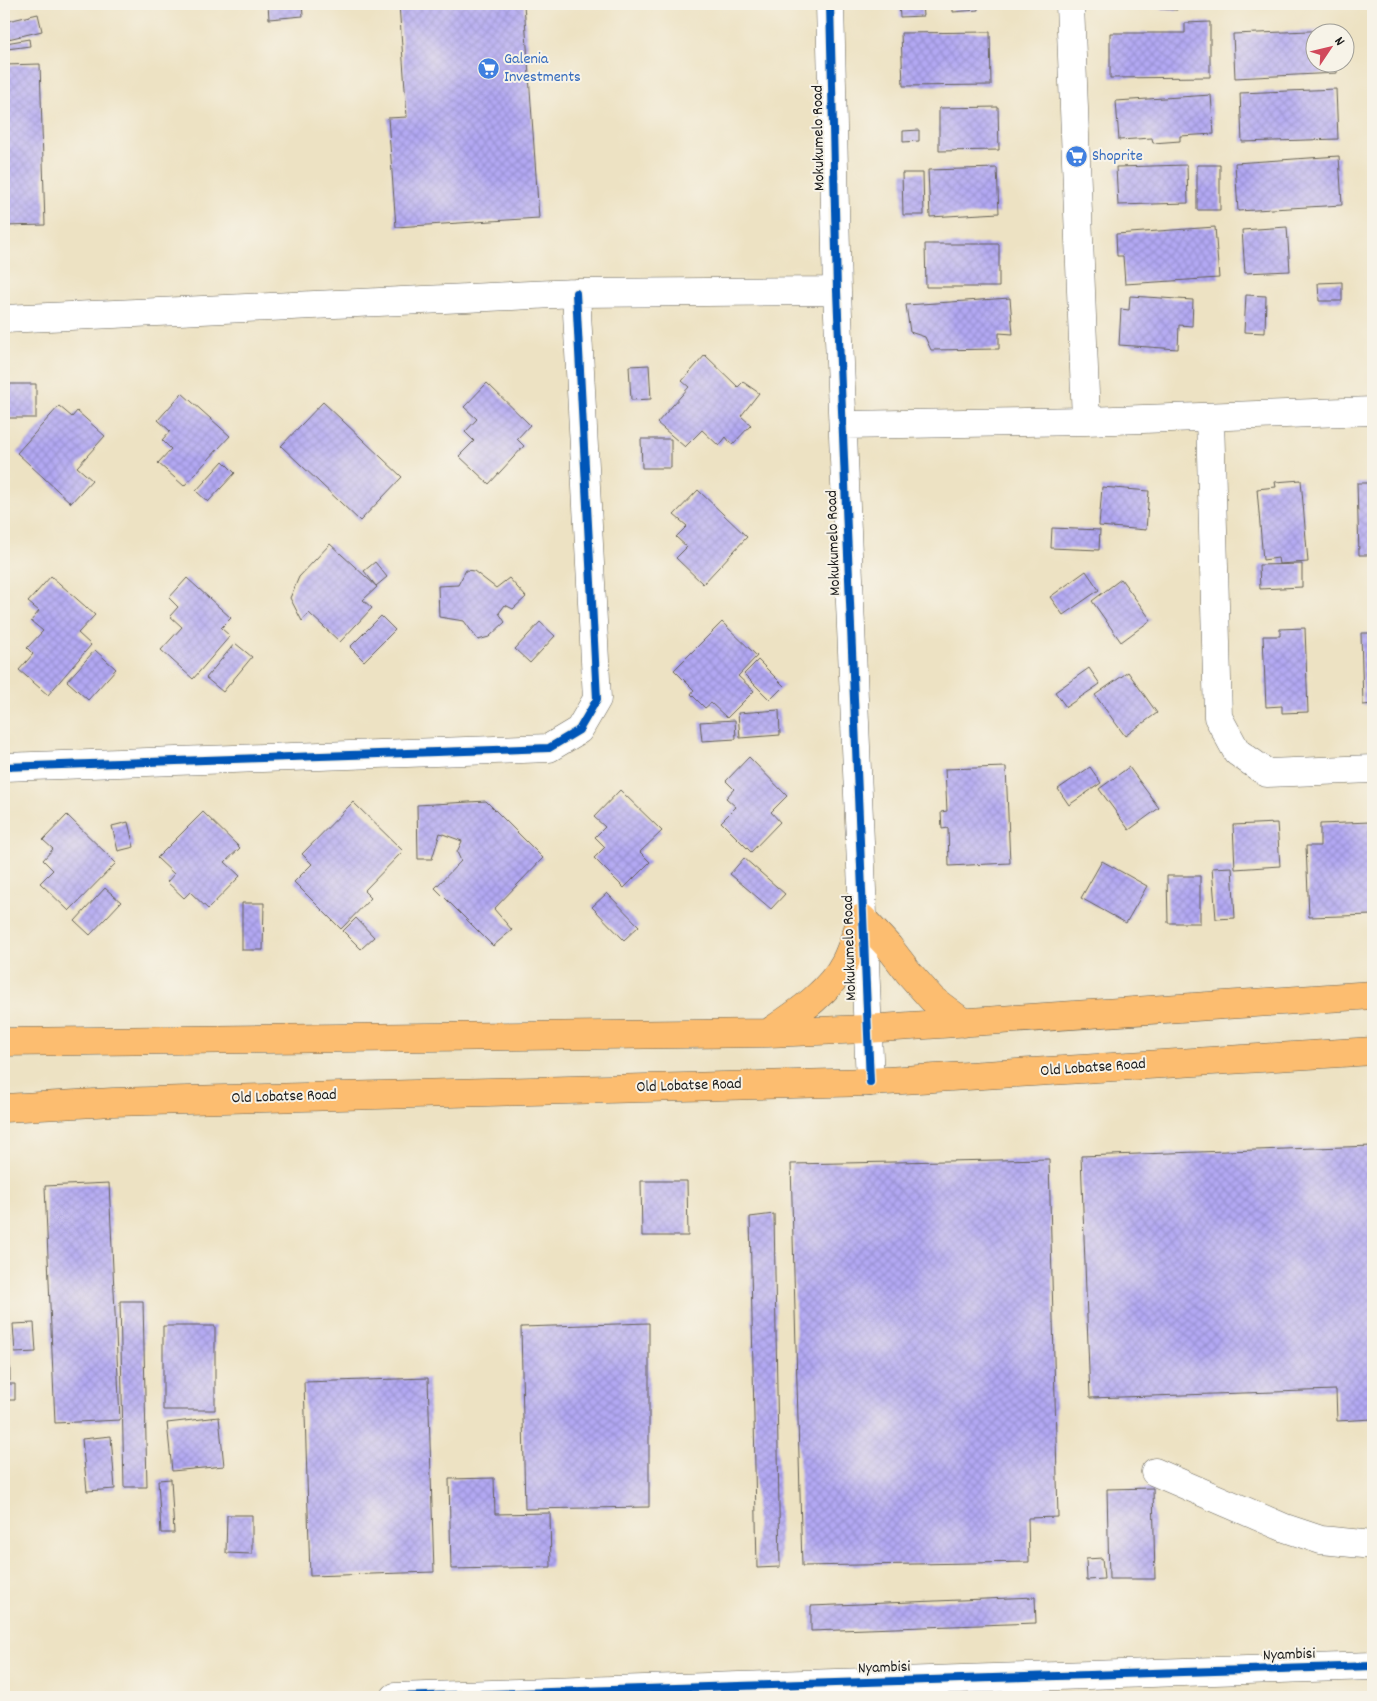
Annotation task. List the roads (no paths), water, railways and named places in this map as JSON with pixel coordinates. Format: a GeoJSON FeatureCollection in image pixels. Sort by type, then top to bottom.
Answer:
{"type":"FeatureCollection","features":[{"type":"Feature","properties":{"kind":"main road"},"geometry":{"type":"LineString","coordinates":[[768,1033],[798,1012],[831,983],[844,963],[862,918],[932,999],[964,1023]]}},
{"type":"Feature","properties":{"kind":"main road"},"geometry":{"type":"LineString","coordinates":[[4,1042],[768,1033],[964,1023],[1373,995]]}},
{"type":"Feature","properties":{"kind":"main road","name":"Old Lobatse Road"},"geometry":{"type":"LineString","coordinates":[[4,1108],[113,1102],[870,1082],[1373,1051]]}},
{"type":"Feature","properties":{"kind":"street","name":"Mokukumelo Road"},"geometry":{"type":"LineString","coordinates":[[830,4],[837,291],[866,1029],[870,1082]]}},
{"type":"Feature","properties":{"kind":"street"},"geometry":{"type":"LineString","coordinates":[[1070,4],[1086,421]]}},
{"type":"Feature","properties":{"kind":"street"},"geometry":{"type":"LineString","coordinates":[[4,319],[576,293],[837,291]]}},
{"type":"Feature","properties":{"kind":"street"},"geometry":{"type":"LineString","coordinates":[[4,767],[549,748],[579,730],[597,699],[576,293]]}},
{"type":"Feature","properties":{"kind":"street"},"geometry":{"type":"LineString","coordinates":[[843,425],[1086,421],[1373,411]]}},
{"type":"Feature","properties":{"kind":"street"},"geometry":{"type":"LineString","coordinates":[[1210,417],[1218,717],[1237,752],[1267,773],[1373,769]]}},
{"type":"Feature","properties":{"kind":"street"},"geometry":{"type":"LineString","coordinates":[[1155,1472],[1285,1528],[1320,1540],[1373,1545]]}},
{"type":"Feature","properties":{"kind":"street","name":"Nyambisi"},"geometry":{"type":"LineString","coordinates":[[395,1697],[1373,1666]]}},
{"type":"Feature","properties":{"kind":"place","name":"Galenia Investments"},"geometry":{"type":"Point","coordinates":[488,68]}},
{"type":"Feature","properties":{"kind":"place","name":"Shoprite"},"geometry":{"type":"Point","coordinates":[1076,156]}}]}
